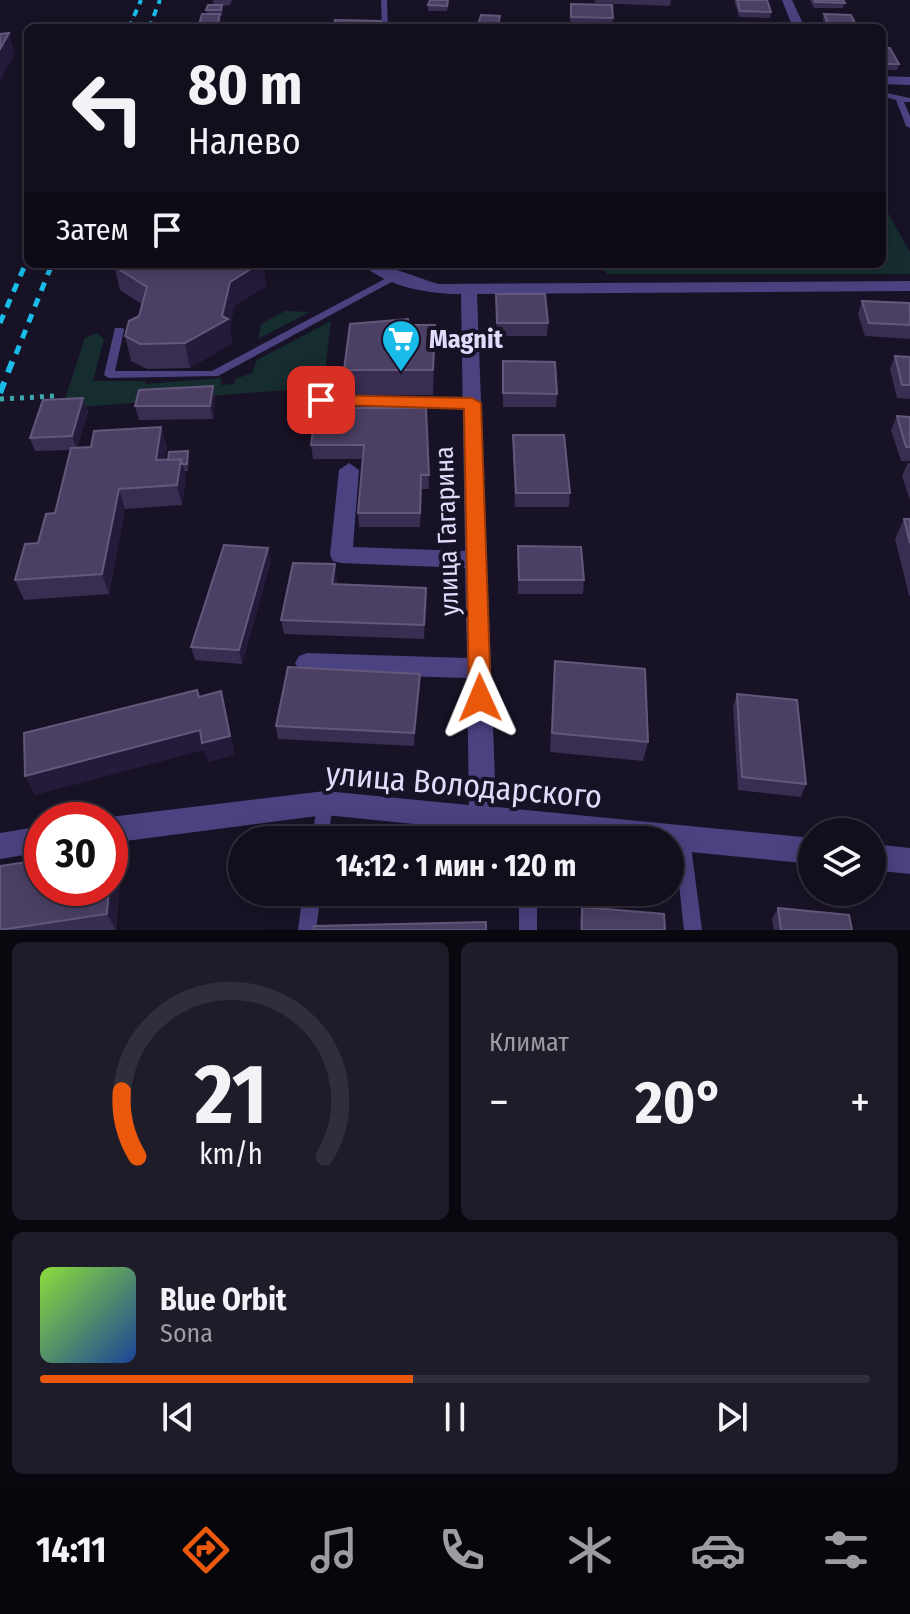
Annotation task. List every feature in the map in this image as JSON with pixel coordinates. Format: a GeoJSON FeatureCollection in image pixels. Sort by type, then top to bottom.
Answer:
{"type":"FeatureCollection","features":[{"type":"Feature","properties":{"kind":"street"},"geometry":{"type":"LineString","coordinates":[[787,0],[797,24]]}},
{"type":"Feature","properties":{"kind":"street"},"geometry":{"type":"LineString","coordinates":[[886,80],[910,81]]}},
{"type":"Feature","properties":{"kind":"street"},"geometry":{"type":"LineString","coordinates":[[378,268],[425,287],[469,290],[910,286]]}},
{"type":"Feature","properties":{"kind":"street","name":"улица Гагарина"},"geometry":{"type":"LineString","coordinates":[[469,290],[483,818]]}},
{"type":"Feature","properties":{"kind":"street"},"geometry":{"type":"LineString","coordinates":[[349,470],[341,555],[476,560]]}},
{"type":"Feature","properties":{"kind":"street"},"geometry":{"type":"LineString","coordinates":[[307,663],[479,668]]}},
{"type":"Feature","properties":{"kind":"street","name":"улица Володарского"},"geometry":{"type":"LineString","coordinates":[[128,828],[325,803],[483,818],[508,826]]}},
{"type":"Feature","properties":{"kind":"street","name":"улица Володарского"},"geometry":{"type":"LineString","coordinates":[[684,839],[798,850]]}},
{"type":"Feature","properties":{"kind":"street"},"geometry":{"type":"LineString","coordinates":[[0,846],[24,842]]}},
{"type":"Feature","properties":{"kind":"street"},"geometry":{"type":"LineString","coordinates":[[886,858],[910,861]]}},
{"type":"Feature","properties":{"kind":"lane"},"geometry":{"type":"LineString","coordinates":[[384,0],[385,24]]}},
{"type":"Feature","properties":{"kind":"lane"},"geometry":{"type":"LineString","coordinates":[[886,95],[910,100]]}},
{"type":"Feature","properties":{"kind":"lane"},"geometry":{"type":"LineString","coordinates":[[899,99],[910,126]]}},
{"type":"Feature","properties":{"kind":"lane"},"geometry":{"type":"LineString","coordinates":[[119,330],[109,375],[214,374],[394,277]]}},
{"type":"Feature","properties":{"kind":"lane"},"geometry":{"type":"LineString","coordinates":[[321,400],[472,403]]}},
{"type":"Feature","properties":{"kind":"lane"},"geometry":{"type":"LineString","coordinates":[[322,826],[325,803]]}},
{"type":"Feature","properties":{"kind":"lane"},"geometry":{"type":"LineString","coordinates":[[684,856],[693,930]]}},
{"type":"Feature","properties":{"kind":"lane"},"geometry":{"type":"LineString","coordinates":[[307,930],[310,906]]}},
{"type":"Feature","properties":{"kind":"lane"},"geometry":{"type":"LineString","coordinates":[[528,906],[528,930]]}},
{"type":"Feature","properties":{"kind":"path"},"geometry":{"type":"LineString","coordinates":[[0,399],[56,396]]}},
{"type":"Feature","properties":{"kind":"green space"},"geometry":{"type":"Polygon","coordinates":[[[886,209],[910,252],[910,274],[607,274],[603,268],[886,268],[886,209]]]}},
{"type":"Feature","properties":{"kind":"green space"},"geometry":{"type":"Polygon","coordinates":[[[285,311],[310,312],[258,339],[261,324],[285,311]]]}},
{"type":"Feature","properties":{"kind":"green space"},"geometry":{"type":"Polygon","coordinates":[[[331,321],[323,388],[62,408],[85,338],[97,333],[104,339],[93,381],[145,381],[145,384],[221,378],[221,385],[234,384],[235,379],[252,373],[257,360],[331,321]]]}},
{"type":"Feature","properties":{"kind":"building"},"geometry":{"type":"Polygon","coordinates":[[[430,0],[448,0],[447,6],[428,5],[430,0]]]}},
{"type":"Feature","properties":{"kind":"building"},"geometry":{"type":"Polygon","coordinates":[[[737,0],[767,0],[771,12],[740,11],[737,0]]]}},
{"type":"Feature","properties":{"kind":"building"},"geometry":{"type":"Polygon","coordinates":[[[843,0],[845,3],[815,2],[843,0]]]}},
{"type":"Feature","properties":{"kind":"building"},"geometry":{"type":"Polygon","coordinates":[[[571,4],[612,5],[613,18],[571,17],[571,4]]]}},
{"type":"Feature","properties":{"kind":"building"},"geometry":{"type":"Polygon","coordinates":[[[208,5],[222,5],[221,10],[206,10],[208,5]]]}},
{"type":"Feature","properties":{"kind":"building"},"geometry":{"type":"Polygon","coordinates":[[[202,14],[220,14],[217,24],[199,24],[202,14]]]}},
{"type":"Feature","properties":{"kind":"building"},"geometry":{"type":"Polygon","coordinates":[[[824,14],[851,15],[856,24],[828,24],[824,14]]]}},
{"type":"Feature","properties":{"kind":"building"},"geometry":{"type":"Polygon","coordinates":[[[481,15],[500,16],[498,24],[478,24],[481,15]]]}},
{"type":"Feature","properties":{"kind":"building"},"geometry":{"type":"Polygon","coordinates":[[[335,20],[381,21],[381,24],[334,24],[335,20]]]}},
{"type":"Feature","properties":{"kind":"building"},"geometry":{"type":"Polygon","coordinates":[[[9,33],[0,49],[0,34],[9,33]]]}},
{"type":"Feature","properties":{"kind":"building"},"geometry":{"type":"Polygon","coordinates":[[[886,48],[890,48],[899,64],[886,64],[886,48]]]}},
{"type":"Feature","properties":{"kind":"building"},"geometry":{"type":"Polygon","coordinates":[[[117,268],[253,268],[230,282],[222,316],[228,319],[185,343],[140,344],[125,336],[129,321],[139,316],[147,287],[117,268]]]}},
{"type":"Feature","properties":{"kind":"building"},"geometry":{"type":"Polygon","coordinates":[[[496,294],[545,294],[548,323],[497,323],[496,294]]]}},
{"type":"Feature","properties":{"kind":"building"},"geometry":{"type":"Polygon","coordinates":[[[862,301],[909,303],[910,325],[869,323],[862,301]]]}},
{"type":"Feature","properties":{"kind":"building"},"geometry":{"type":"Polygon","coordinates":[[[408,319],[408,325],[435,325],[433,370],[344,370],[350,324],[408,319]]]}},
{"type":"Feature","properties":{"kind":"building"},"geometry":{"type":"Polygon","coordinates":[[[895,356],[910,357],[910,385],[902,385],[895,356]]]}},
{"type":"Feature","properties":{"kind":"building"},"geometry":{"type":"Polygon","coordinates":[[[503,361],[555,362],[557,394],[503,393],[503,361]]]}},
{"type":"Feature","properties":{"kind":"building"},"geometry":{"type":"Polygon","coordinates":[[[213,386],[210,406],[135,406],[139,390],[213,386]]]}},
{"type":"Feature","properties":{"kind":"building"},"geometry":{"type":"Polygon","coordinates":[[[83,398],[72,436],[30,438],[43,400],[83,398]]]}},
{"type":"Feature","properties":{"kind":"building"},"geometry":{"type":"Polygon","coordinates":[[[316,408],[426,408],[429,475],[421,475],[420,513],[358,513],[364,445],[311,445],[316,408]]]}},
{"type":"Feature","properties":{"kind":"building"},"geometry":{"type":"Polygon","coordinates":[[[897,416],[910,417],[910,447],[906,447],[897,416]]]}},
{"type":"Feature","properties":{"kind":"building"},"geometry":{"type":"Polygon","coordinates":[[[161,427],[156,460],[181,459],[177,485],[119,489],[102,574],[15,580],[25,544],[38,543],[46,514],[55,513],[71,448],[91,447],[94,431],[161,427]]]}},
{"type":"Feature","properties":{"kind":"building"},"geometry":{"type":"Polygon","coordinates":[[[513,435],[564,435],[570,493],[516,493],[513,435]]]}},
{"type":"Feature","properties":{"kind":"building"},"geometry":{"type":"Polygon","coordinates":[[[188,451],[187,464],[182,464],[181,459],[168,460],[169,452],[188,451]]]}},
{"type":"Feature","properties":{"kind":"building"},"geometry":{"type":"Polygon","coordinates":[[[904,519],[910,519],[910,543],[904,519]]]}},
{"type":"Feature","properties":{"kind":"building"},"geometry":{"type":"Polygon","coordinates":[[[224,545],[268,548],[239,650],[191,647],[224,545]]]}},
{"type":"Feature","properties":{"kind":"building"},"geometry":{"type":"Polygon","coordinates":[[[518,546],[581,547],[584,580],[519,580],[518,546]]]}},
{"type":"Feature","properties":{"kind":"building"},"geometry":{"type":"Polygon","coordinates":[[[293,563],[335,564],[332,584],[426,588],[424,625],[281,620],[293,563]]]}},
{"type":"Feature","properties":{"kind":"building"},"geometry":{"type":"Polygon","coordinates":[[[555,661],[645,669],[648,742],[552,733],[555,661]]]}},
{"type":"Feature","properties":{"kind":"building"},"geometry":{"type":"Polygon","coordinates":[[[288,667],[420,674],[414,733],[276,726],[288,667]]]}},
{"type":"Feature","properties":{"kind":"building"},"geometry":{"type":"Polygon","coordinates":[[[197,690],[199,697],[221,691],[230,736],[202,743],[200,730],[25,776],[24,733],[197,690]]]}},
{"type":"Feature","properties":{"kind":"building"},"geometry":{"type":"Polygon","coordinates":[[[737,694],[797,700],[806,784],[742,777],[737,694]]]}},
{"type":"Feature","properties":{"kind":"building"},"geometry":{"type":"Polygon","coordinates":[[[24,863],[24,906],[108,906],[107,914],[0,930],[0,866],[24,863]]]}},
{"type":"Feature","properties":{"kind":"building"},"geometry":{"type":"Polygon","coordinates":[[[582,907],[664,914],[665,930],[582,930],[582,907]]]}},
{"type":"Feature","properties":{"kind":"building"},"geometry":{"type":"Polygon","coordinates":[[[778,908],[849,915],[852,930],[781,930],[778,908]]]}},
{"type":"Feature","properties":{"kind":"building"},"geometry":{"type":"Polygon","coordinates":[[[486,922],[486,930],[314,930],[314,926],[486,922]]]}},
{"type":"Feature","properties":{"kind":"railway"},"geometry":{"type":"LineString","coordinates":[[131,24],[141,0]]}},
{"type":"Feature","properties":{"kind":"railway"},"geometry":{"type":"LineString","coordinates":[[151,24],[160,0]]}},
{"type":"Feature","properties":{"kind":"railway"},"geometry":{"type":"LineString","coordinates":[[0,323],[24,267]]}},
{"type":"Feature","properties":{"kind":"railway"},"geometry":{"type":"LineString","coordinates":[[16,354],[50,268]]}},
{"type":"Feature","properties":{"kind":"railway"},"geometry":{"type":"LineString","coordinates":[[0,393],[16,352]]}},
{"type":"Feature","properties":{"kind":"place","name":"Magnit"},"geometry":{"type":"Point","coordinates":[401,373]}},
{"type":"Feature","properties":{"kind":"route"},"geometry":{"type":"LineString","coordinates":[[321,400],[472,403],[480,698]]}}]}
